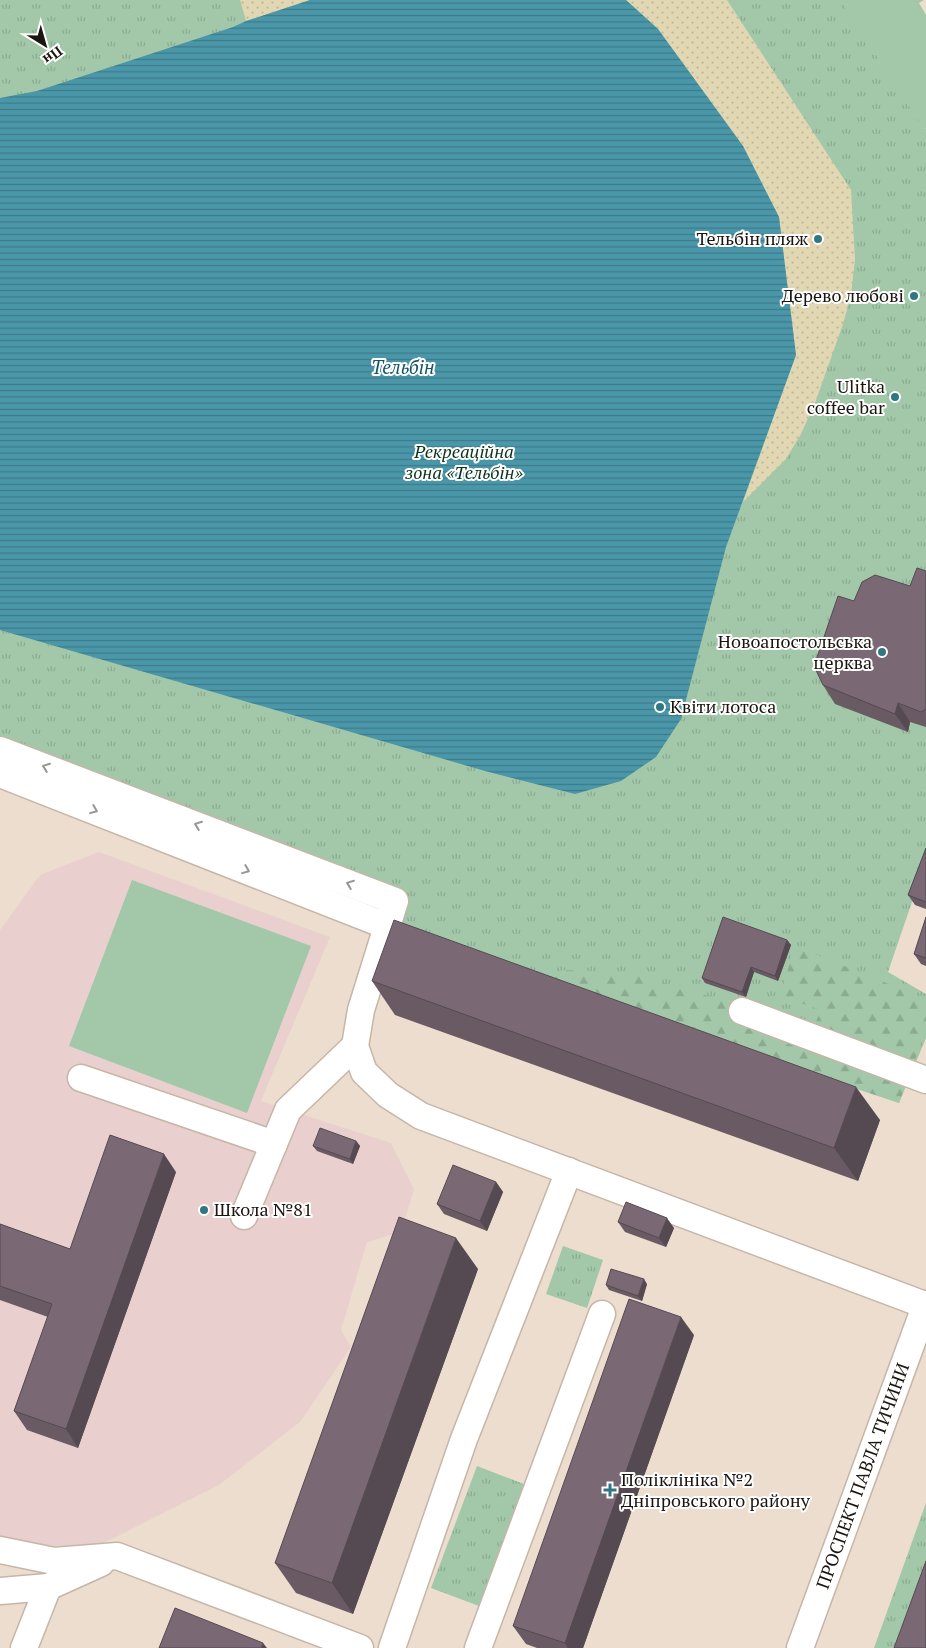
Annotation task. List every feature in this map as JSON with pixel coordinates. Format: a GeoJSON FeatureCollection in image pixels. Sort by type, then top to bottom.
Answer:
{"type":"FeatureCollection","features":[{"type":"Feature","properties":{"kind":"street"},"geometry":{"type":"LineString","coordinates":[[0,750],[395,901],[361,1010],[355,1046],[364,1072],[388,1095],[421,1116],[926,1304]]}},
{"type":"Feature","properties":{"kind":"street"},"geometry":{"type":"LineString","coordinates":[[0,774],[387,926]]}},
{"type":"Feature","properties":{"kind":"street"},"geometry":{"type":"LineString","coordinates":[[742,1012],[926,1080]]}},
{"type":"Feature","properties":{"kind":"street"},"geometry":{"type":"LineString","coordinates":[[244,1216],[288,1110],[355,1046]]}},
{"type":"Feature","properties":{"kind":"street"},"geometry":{"type":"LineString","coordinates":[[81,1078],[274,1144]]}},
{"type":"Feature","properties":{"kind":"street"},"geometry":{"type":"LineString","coordinates":[[392,1648],[464,1438],[569,1171]]}},
{"type":"Feature","properties":{"kind":"street","name":"ПРОСПЕКТ ПАВЛА ТИЧИНИ"},"geometry":{"type":"LineString","coordinates":[[800,1648],[926,1304]]}},
{"type":"Feature","properties":{"kind":"street"},"geometry":{"type":"LineString","coordinates":[[478,1648],[602,1314]]}},
{"type":"Feature","properties":{"kind":"street"},"geometry":{"type":"LineString","coordinates":[[0,1550],[54,1561],[117,1556],[360,1648]]}},
{"type":"Feature","properties":{"kind":"street"},"geometry":{"type":"LineString","coordinates":[[0,1590],[48,1587],[117,1556]]}},
{"type":"Feature","properties":{"kind":"street"},"geometry":{"type":"LineString","coordinates":[[24,1648],[48,1587]]}},
{"type":"Feature","properties":{"kind":"shaded area","name":"Школа №81"},"geometry":{"type":"Polygon","coordinates":[[[99,852],[330,937],[261,1101],[391,1143],[414,1189],[401,1232],[367,1242],[341,1330],[351,1347],[300,1422],[219,1485],[82,1554],[0,1536],[0,930],[40,875],[99,852]]]}},
{"type":"Feature","properties":{"kind":"green space","name":"Рекреаційна зона «Тельбін»"},"geometry":{"type":"Polygon","coordinates":[[[0,0],[845,0],[924,129],[926,128],[926,861],[888,972],[926,994],[926,1038],[899,1103],[0,785],[0,0]]]}},
{"type":"Feature","properties":{"kind":"green space"},"geometry":{"type":"Polygon","coordinates":[[[840,0],[924,0],[919,3],[926,15],[926,128],[924,129],[840,0]]]}},
{"type":"Feature","properties":{"kind":"green space"},"geometry":{"type":"Polygon","coordinates":[[[132,880],[311,946],[247,1113],[69,1046],[132,880]]]}},
{"type":"Feature","properties":{"kind":"green space"},"geometry":{"type":"Polygon","coordinates":[[[795,946],[926,999],[926,1030],[899,1103],[534,982],[562,970],[630,973],[774,1015],[812,1031],[821,1010],[780,996],[795,946]]]}},
{"type":"Feature","properties":{"kind":"green space"},"geometry":{"type":"Polygon","coordinates":[[[563,1246],[603,1260],[587,1308],[546,1294],[563,1246]]]}},
{"type":"Feature","properties":{"kind":"green space"},"geometry":{"type":"Polygon","coordinates":[[[477,1466],[524,1484],[479,1606],[431,1588],[477,1466]]]}},
{"type":"Feature","properties":{"kind":"green space"},"geometry":{"type":"Polygon","coordinates":[[[926,1503],[926,1648],[874,1648],[926,1503]]]}},
{"type":"Feature","properties":{"kind":"sand"},"geometry":{"type":"Polygon","coordinates":[[[240,0],[310,0],[246,21],[240,0]]]}},
{"type":"Feature","properties":{"kind":"sand","name":"Тельбін пляж"},"geometry":{"type":"Polygon","coordinates":[[[626,0],[727,0],[851,190],[855,259],[851,295],[843,324],[815,403],[801,434],[786,459],[743,502],[796,355],[779,217],[743,146],[658,29],[626,0]]]}},
{"type":"Feature","properties":{"kind":"water","name":"Тельбін"},"geometry":{"type":"Polygon","coordinates":[[[310,0],[626,0],[658,29],[743,146],[779,217],[796,355],[726,547],[681,719],[656,757],[621,781],[575,794],[485,771],[0,630],[0,98],[37,91],[310,0]]]}},
{"type":"Feature","properties":{"kind":"building","name":"Новоапостольська церква"},"geometry":{"type":"Polygon","coordinates":[[[917,568],[926,571],[926,709],[921,712],[898,703],[895,714],[823,685],[814,666],[838,596],[854,601],[862,582],[875,575],[910,586],[917,568]]]}},
{"type":"Feature","properties":{"kind":"building"},"geometry":{"type":"Polygon","coordinates":[[[926,848],[926,902],[908,895],[926,848]]]}},
{"type":"Feature","properties":{"kind":"building"},"geometry":{"type":"Polygon","coordinates":[[[723,917],[787,940],[775,976],[751,967],[742,992],[702,978],[723,917]]]}},
{"type":"Feature","properties":{"kind":"building"},"geometry":{"type":"Polygon","coordinates":[[[926,917],[926,958],[914,954],[926,917]]]}},
{"type":"Feature","properties":{"kind":"building"},"geometry":{"type":"Polygon","coordinates":[[[394,920],[856,1087],[834,1148],[372,981],[394,920]]]}},
{"type":"Feature","properties":{"kind":"building"},"geometry":{"type":"Polygon","coordinates":[[[320,1128],[356,1141],[350,1159],[313,1146],[320,1128]]]}},
{"type":"Feature","properties":{"kind":"building"},"geometry":{"type":"Polygon","coordinates":[[[110,1135],[164,1154],[66,1429],[14,1411],[52,1304],[0,1286],[0,1224],[70,1249],[110,1135]]]}},
{"type":"Feature","properties":{"kind":"building"},"geometry":{"type":"Polygon","coordinates":[[[453,1165],[496,1182],[480,1221],[437,1204],[453,1165]]]}},
{"type":"Feature","properties":{"kind":"building"},"geometry":{"type":"Polygon","coordinates":[[[626,1202],[667,1218],[659,1238],[618,1222],[626,1202]]]}},
{"type":"Feature","properties":{"kind":"building"},"geometry":{"type":"Polygon","coordinates":[[[399,1217],[456,1238],[332,1583],[275,1563],[399,1217]]]}},
{"type":"Feature","properties":{"kind":"building"},"geometry":{"type":"Polygon","coordinates":[[[611,1269],[644,1279],[638,1296],[606,1285],[611,1269]]]}},
{"type":"Feature","properties":{"kind":"building","name":"Поліклініка №2 Дніпровського району"},"geometry":{"type":"Polygon","coordinates":[[[629,1299],[681,1317],[565,1643],[513,1626],[629,1299]]]}},
{"type":"Feature","properties":{"kind":"building"},"geometry":{"type":"Polygon","coordinates":[[[926,1561],[926,1648],[894,1648],[926,1561]]]}},
{"type":"Feature","properties":{"kind":"building"},"geometry":{"type":"Polygon","coordinates":[[[175,1608],[263,1643],[261,1648],[159,1648],[175,1608]]]}},
{"type":"Feature","properties":{"kind":"place","name":"Тельбін пляж"},"geometry":{"type":"Point","coordinates":[818,239]}},
{"type":"Feature","properties":{"kind":"place","name":"Дерево любові"},"geometry":{"type":"Point","coordinates":[914,296]}},
{"type":"Feature","properties":{"kind":"place","name":"Ulitka coffee bar"},"geometry":{"type":"Point","coordinates":[895,397]}},
{"type":"Feature","properties":{"kind":"place","name":"Новоапостольська церква"},"geometry":{"type":"Point","coordinates":[882,652]}},
{"type":"Feature","properties":{"kind":"place","name":"Квіти лотоса"},"geometry":{"type":"Point","coordinates":[660,707]}},
{"type":"Feature","properties":{"kind":"place","name":"Школа №81"},"geometry":{"type":"Point","coordinates":[204,1210]}},
{"type":"Feature","properties":{"kind":"place","name":"Поліклініка №2 Дніпровського району"},"geometry":{"type":"Point","coordinates":[610,1490]}}]}
